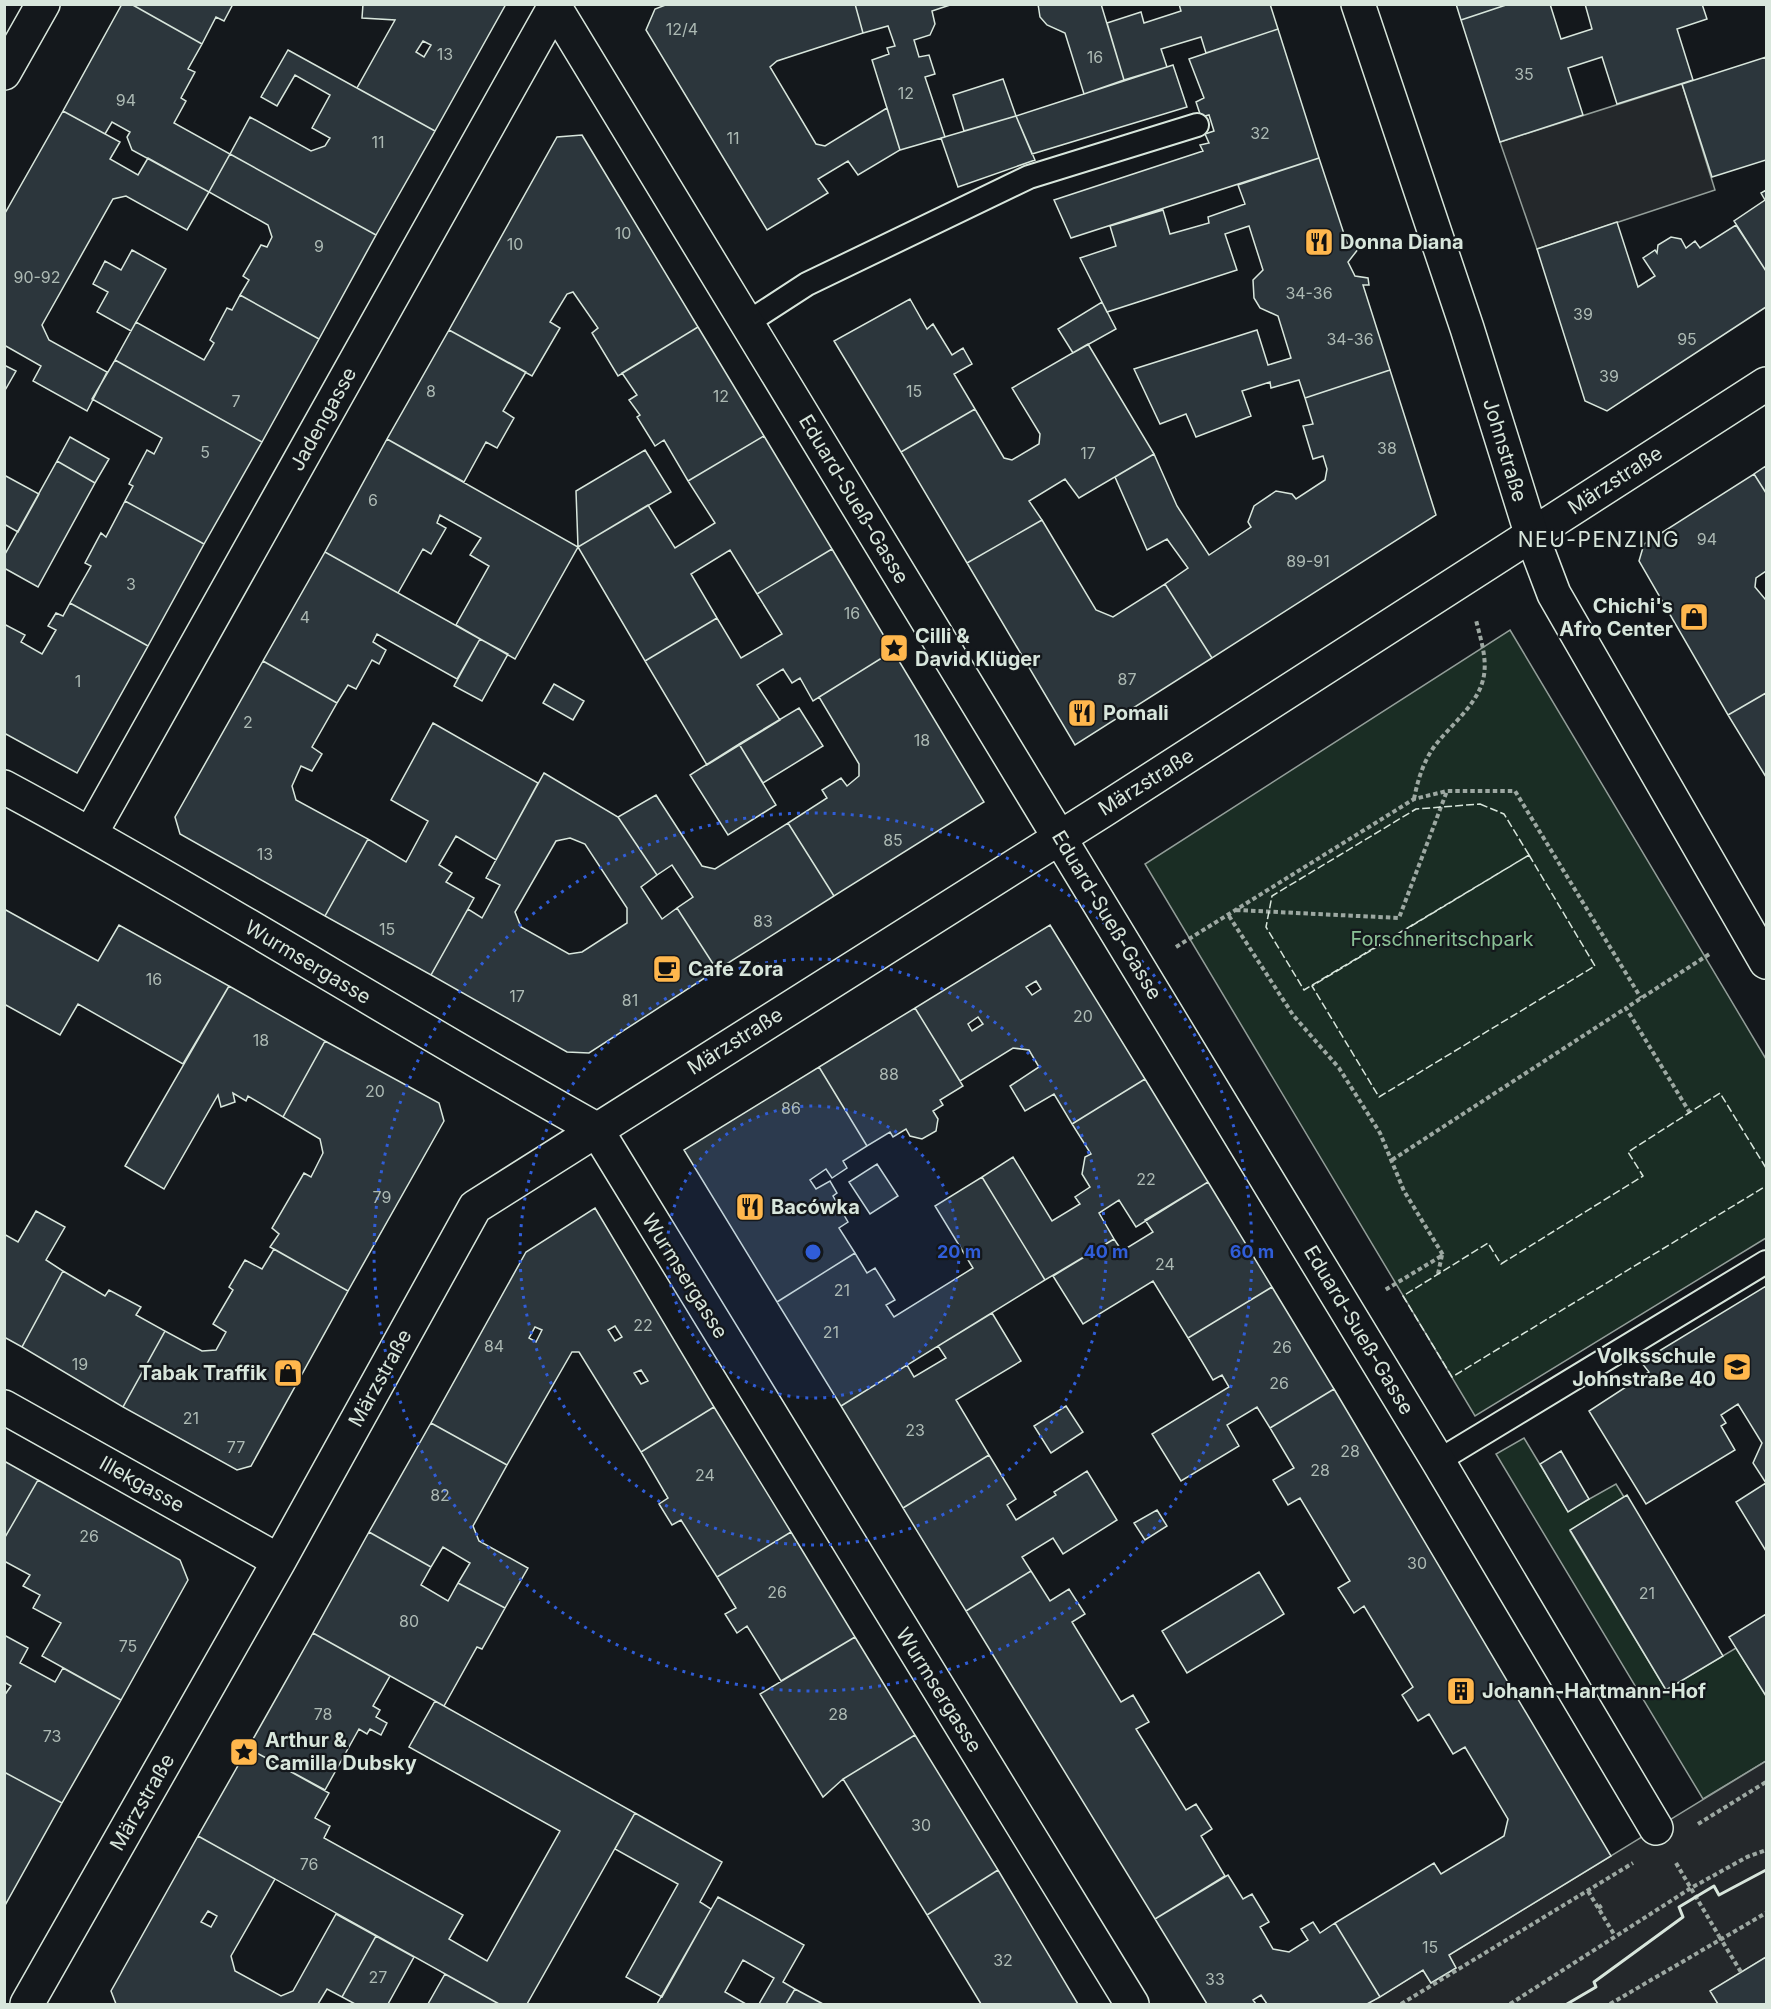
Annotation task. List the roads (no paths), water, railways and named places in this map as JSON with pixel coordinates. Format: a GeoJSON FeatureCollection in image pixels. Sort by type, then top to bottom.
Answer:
{"type":"FeatureCollection","features":[{"type":"Feature","properties":{"kind":"street"},"geometry":{"type":"LineString","coordinates":[[4,73],[43,4]]}},
{"type":"Feature","properties":{"kind":"street","name":"Johnstraße"},"geometry":{"type":"LineString","coordinates":[[1358,4],[1467,328],[1532,536],[1554,594],[1767,962]]}},
{"type":"Feature","properties":{"kind":"street","name":"Eduard-Sueß-Gasse"},"geometry":{"type":"LineString","coordinates":[[554,5],[1348,1312],[1656,1828]]}},
{"type":"Feature","properties":{"kind":"street","name":"Jadengasse"},"geometry":{"type":"LineString","coordinates":[[91,834],[554,5]]}},
{"type":"Feature","properties":{"kind":"street","name":"Märzstraße"},"geometry":{"type":"LineString","coordinates":[[27,2004],[279,1561],[475,1207],[1532,536],[1582,501],[1767,384]]}},
{"type":"Feature","properties":{"kind":"street","name":"Wurmsergasse"},"geometry":{"type":"LineString","coordinates":[[4,787],[91,834],[596,1130],[1132,2004]]}},
{"type":"Feature","properties":{"kind":"street","name":"Illekgasse"},"geometry":{"type":"LineString","coordinates":[[4,1407],[279,1561]]}},
{"type":"Feature","properties":{"kind":"lane"},"geometry":{"type":"LineString","coordinates":[[747,323],[807,284],[1029,177],[1197,125]]}},
{"type":"Feature","properties":{"kind":"lane"},"geometry":{"type":"LineString","coordinates":[[1432,1451],[1767,1262]]}},
{"type":"Feature","properties":{"kind":"place","name":"Donna Diana"},"geometry":{"type":"Point","coordinates":[1319,242]}},
{"type":"Feature","properties":{"kind":"place","name":"Chichi's Afro Center"},"geometry":{"type":"Point","coordinates":[1694,617]}},
{"type":"Feature","properties":{"kind":"place","name":"Cilli & David Klüger"},"geometry":{"type":"Point","coordinates":[894,648]}},
{"type":"Feature","properties":{"kind":"place","name":"Pomali"},"geometry":{"type":"Point","coordinates":[1082,713]}},
{"type":"Feature","properties":{"kind":"place","name":"Cafe Zora"},"geometry":{"type":"Point","coordinates":[667,969]}},
{"type":"Feature","properties":{"kind":"place","name":"Bacówka"},"geometry":{"type":"Point","coordinates":[750,1207]}},
{"type":"Feature","properties":{"kind":"place","name":"Volksschule Johnstraße 40"},"geometry":{"type":"Point","coordinates":[1737,1367]}},
{"type":"Feature","properties":{"kind":"place","name":"Tabak Traffik"},"geometry":{"type":"Point","coordinates":[288,1373]}},
{"type":"Feature","properties":{"kind":"place","name":"Johann-Hartmann-Hof"},"geometry":{"type":"Point","coordinates":[1461,1691]}},
{"type":"Feature","properties":{"kind":"place","name":"Arthur & Camilla Dubsky"},"geometry":{"type":"Point","coordinates":[244,1752]}},
{"type":"Feature","properties":{"kind":"district","name":"NEU-PENZING"},"geometry":{"type":"Point","coordinates":[1599,540]}},
{"type":"Feature","properties":{"kind":"park label","name":"Forschneritschpark"},"geometry":{"type":"Point","coordinates":[1442,939]}}]}
